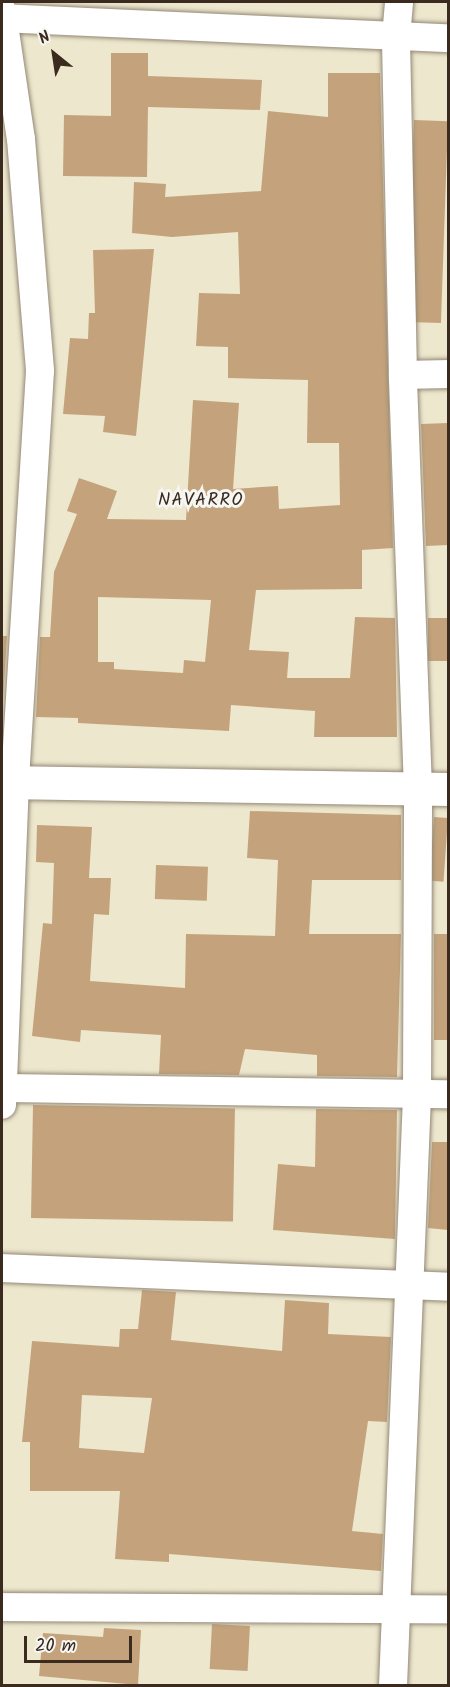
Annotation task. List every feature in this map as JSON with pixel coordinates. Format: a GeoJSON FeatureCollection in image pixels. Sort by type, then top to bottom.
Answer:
{"type":"FeatureCollection","features":[{"type":"Feature","properties":{"kind":"street"},"geometry":{"type":"LineString","coordinates":[[393,1686],[394,1610],[433,789],[403,375],[396,37],[399,2]]}},
{"type":"Feature","properties":{"kind":"street"},"geometry":{"type":"LineString","coordinates":[[2,11],[21,139],[40,371],[8,782],[2,1105]]}},
{"type":"Feature","properties":{"kind":"street"},"geometry":{"type":"LineString","coordinates":[[2,18],[448,38]]}},
{"type":"Feature","properties":{"kind":"street"},"geometry":{"type":"LineString","coordinates":[[403,375],[448,374]]}},
{"type":"Feature","properties":{"kind":"street"},"geometry":{"type":"LineString","coordinates":[[8,782],[433,789]]}},
{"type":"Feature","properties":{"kind":"street"},"geometry":{"type":"LineString","coordinates":[[2,1089],[448,1094]]}},
{"type":"Feature","properties":{"kind":"street"},"geometry":{"type":"LineString","coordinates":[[2,1268],[448,1287]]}},
{"type":"Feature","properties":{"kind":"street"},"geometry":{"type":"LineString","coordinates":[[2,1607],[448,1609]]}},
{"type":"Feature","properties":{"kind":"building"},"geometry":{"type":"Polygon","coordinates":[[[111,53],[148,53],[148,76],[262,80],[260,110],[148,107],[147,177],[63,176],[64,115],[111,116],[111,53]]]}},
{"type":"Feature","properties":{"kind":"building"},"geometry":{"type":"Polygon","coordinates":[[[328,73],[380,73],[393,548],[362,550],[362,589],[256,590],[249,650],[289,652],[287,678],[350,678],[355,617],[395,618],[397,737],[314,737],[315,711],[231,705],[229,731],[78,723],[78,718],[36,717],[40,637],[50,637],[54,572],[77,514],[67,511],[79,478],[117,491],[107,519],[186,520],[193,400],[239,403],[233,489],[278,486],[279,509],[340,505],[339,443],[307,443],[308,380],[228,378],[228,347],[196,346],[199,293],[240,294],[238,232],[172,237],[132,233],[134,182],[166,184],[165,197],[261,191],[268,111],[328,117],[328,73]],[[98,597],[98,662],[114,662],[114,669],[183,673],[184,660],[205,662],[211,600],[98,597]]]}},
{"type":"Feature","properties":{"kind":"building"},"geometry":{"type":"Polygon","coordinates":[[[414,120],[448,121],[441,323],[407,322],[414,120]]]}},
{"type":"Feature","properties":{"kind":"building"},"geometry":{"type":"Polygon","coordinates":[[[154,249],[136,436],[103,432],[105,416],[63,414],[70,338],[88,339],[89,313],[95,313],[93,250],[154,249]]]}},
{"type":"Feature","properties":{"kind":"building"},"geometry":{"type":"Polygon","coordinates":[[[448,423],[448,545],[426,546],[421,424],[448,423]]]}},
{"type":"Feature","properties":{"kind":"building"},"geometry":{"type":"Polygon","coordinates":[[[428,618],[448,618],[448,661],[428,661],[428,618]]]}},
{"type":"Feature","properties":{"kind":"building"},"geometry":{"type":"Polygon","coordinates":[[[2,636],[7,636],[2,716],[2,636]]]}},
{"type":"Feature","properties":{"kind":"building"},"geometry":{"type":"Polygon","coordinates":[[[250,811],[401,815],[401,880],[312,880],[309,934],[401,934],[397,1077],[317,1076],[317,1055],[245,1049],[239,1075],[159,1074],[161,1035],[81,1030],[80,1042],[32,1036],[43,923],[52,924],[54,863],[36,862],[37,825],[92,827],[89,878],[111,878],[109,915],[94,914],[90,981],[185,988],[186,934],[275,936],[278,860],[247,858],[250,811]]]}},
{"type":"Feature","properties":{"kind":"building"},"geometry":{"type":"Polygon","coordinates":[[[434,817],[448,818],[444,882],[430,881],[434,817]]]}},
{"type":"Feature","properties":{"kind":"building"},"geometry":{"type":"Polygon","coordinates":[[[156,865],[208,867],[207,901],[155,899],[156,865]]]}},
{"type":"Feature","properties":{"kind":"building"},"geometry":{"type":"Polygon","coordinates":[[[434,934],[448,934],[448,1040],[434,1040],[434,934]]]}},
{"type":"Feature","properties":{"kind":"building"},"geometry":{"type":"Polygon","coordinates":[[[33,1105],[235,1109],[233,1222],[31,1218],[33,1105]]]}},
{"type":"Feature","properties":{"kind":"building"},"geometry":{"type":"Polygon","coordinates":[[[316,1109],[397,1110],[395,1239],[273,1230],[278,1164],[315,1167],[316,1109]]]}},
{"type":"Feature","properties":{"kind":"building"},"geometry":{"type":"Polygon","coordinates":[[[432,1142],[448,1142],[448,1230],[428,1228],[432,1142]]]}},
{"type":"Feature","properties":{"kind":"building"},"geometry":{"type":"Polygon","coordinates":[[[142,1290],[176,1292],[171,1340],[282,1351],[285,1300],[329,1303],[328,1334],[391,1337],[387,1422],[368,1421],[352,1531],[383,1534],[381,1571],[169,1554],[169,1562],[115,1559],[120,1491],[30,1491],[30,1442],[22,1442],[32,1341],[119,1347],[120,1329],[138,1329],[142,1290]],[[82,1395],[79,1448],[144,1453],[152,1398],[82,1395]]]}},
{"type":"Feature","properties":{"kind":"building"},"geometry":{"type":"Polygon","coordinates":[[[212,1624],[250,1626],[248,1671],[210,1669],[212,1624]]]}},
{"type":"Feature","properties":{"kind":"building"},"geometry":{"type":"Polygon","coordinates":[[[104,1628],[141,1630],[138,1685],[39,1676],[43,1633],[103,1637],[104,1628]]]}},
{"type":"Feature","properties":{"kind":"district","name":"NAVARRO"},"geometry":{"type":"Point","coordinates":[201,501]}}]}
